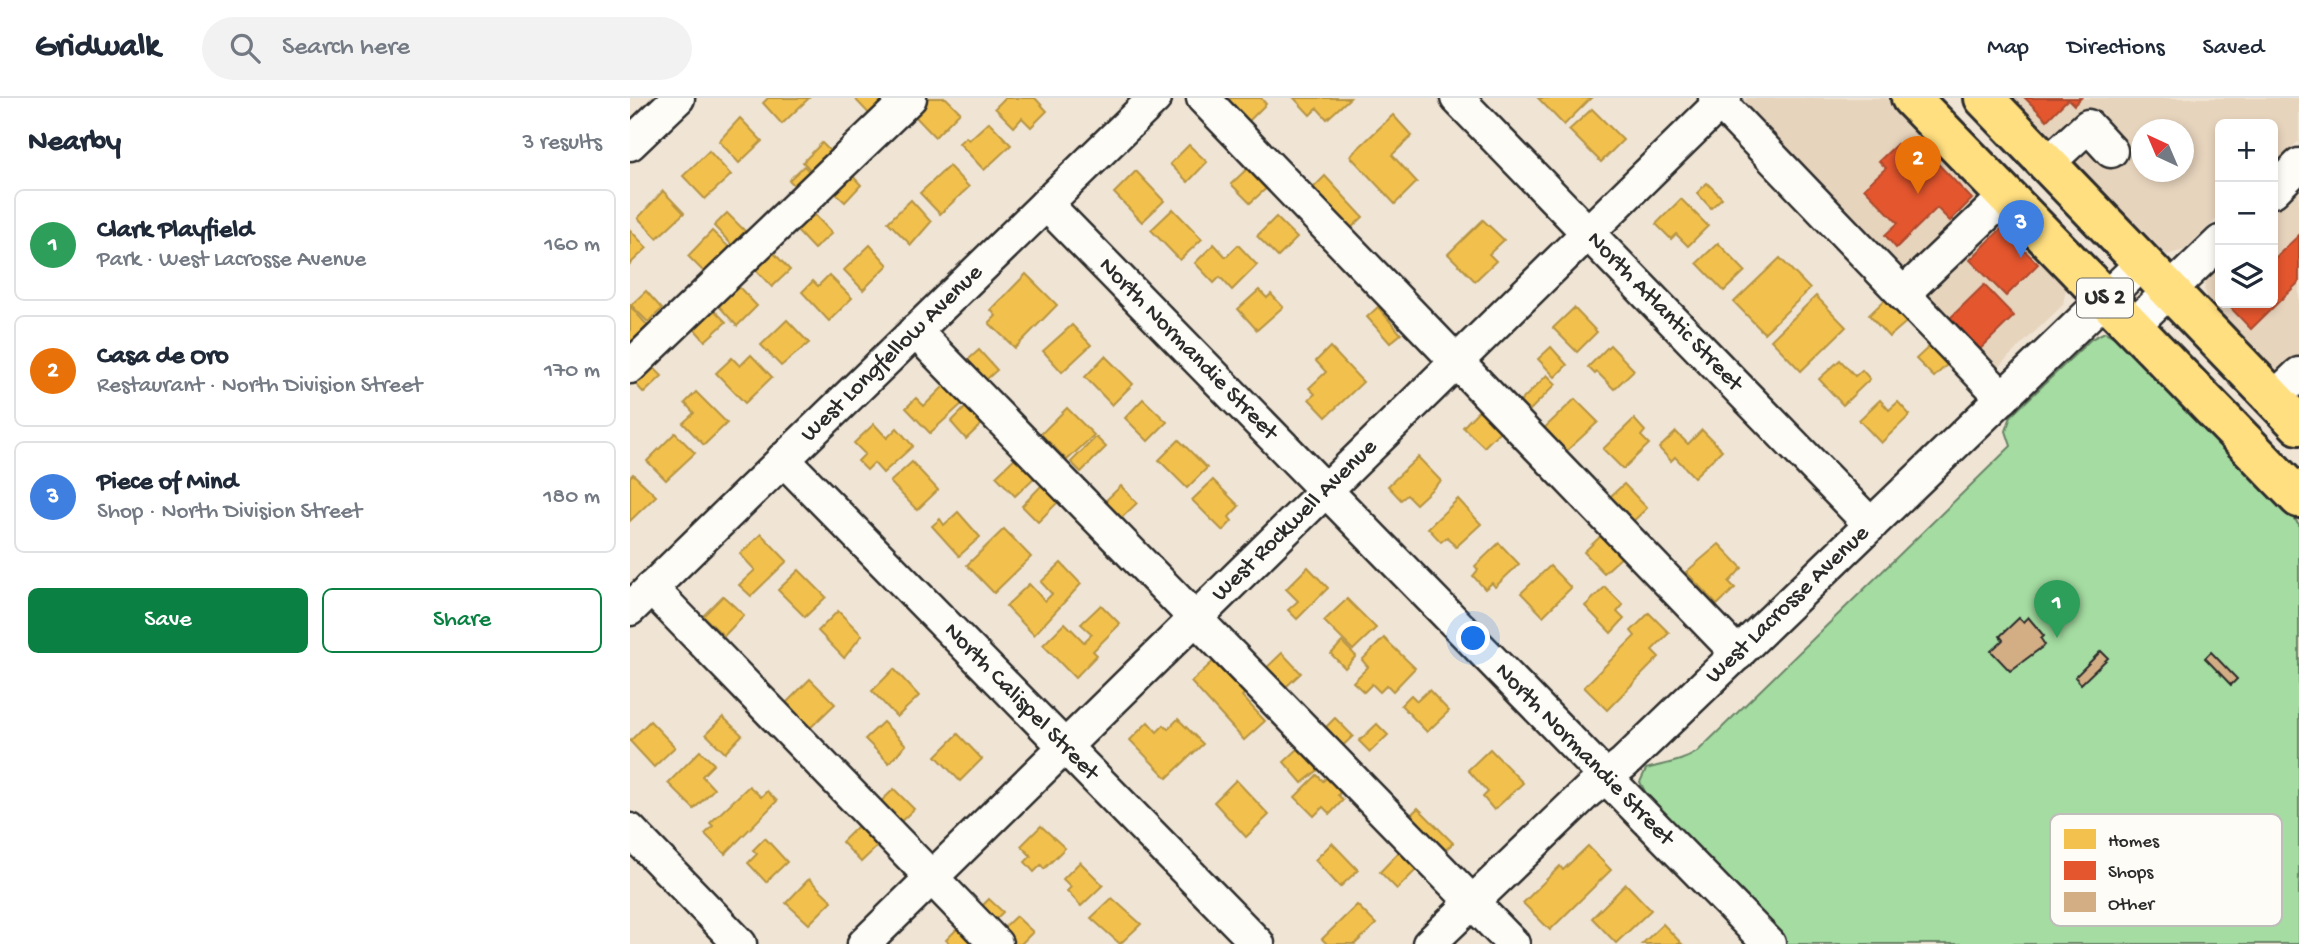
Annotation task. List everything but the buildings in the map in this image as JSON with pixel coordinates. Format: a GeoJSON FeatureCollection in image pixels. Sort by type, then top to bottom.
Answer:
{"type":"FeatureCollection","features":[{"type":"Feature","properties":{"kind":"main road","name":"US 2"},"geometry":{"type":"LineString","coordinates":[[1911,98],[2299,498]]}},
{"type":"Feature","properties":{"kind":"main road","name":"US 2"},"geometry":{"type":"LineString","coordinates":[[1984,98],[2169,292],[2290,399]]}},
{"type":"Feature","properties":{"kind":"street"},"geometry":{"type":"LineString","coordinates":[[630,144],[678,98]]}},
{"type":"Feature","properties":{"kind":"street"},"geometry":{"type":"LineString","coordinates":[[630,367],[910,98]]}},
{"type":"Feature","properties":{"kind":"street","name":"West Longfellow Avenue"},"geometry":{"type":"LineString","coordinates":[[640,598],[1155,98]]}},
{"type":"Feature","properties":{"kind":"street"},"geometry":{"type":"LineString","coordinates":[[1203,98],[1738,654]]}},
{"type":"Feature","properties":{"kind":"street","name":"North Atlantic Street"},"geometry":{"type":"LineString","coordinates":[[1457,98],[1871,525]]}},
{"type":"Feature","properties":{"kind":"street"},"geometry":{"type":"LineString","coordinates":[[1720,100],[2003,398]]}},
{"type":"Feature","properties":{"kind":"street","name":"West Rockwell Avenue"},"geometry":{"type":"LineString","coordinates":[[864,944],[1327,492],[1720,100]]}},
{"type":"Feature","properties":{"kind":"street"},"geometry":{"type":"LineString","coordinates":[[2047,164],[2088,126],[2111,151]]}},
{"type":"Feature","properties":{"kind":"street"},"geometry":{"type":"LineString","coordinates":[[2278,186],[2299,165]]}},
{"type":"Feature","properties":{"kind":"street"},"geometry":{"type":"LineString","coordinates":[[1903,294],[2006,196]]}},
{"type":"Feature","properties":{"kind":"street","name":"North Normandie Street"},"geometry":{"type":"LineString","coordinates":[[1046,204],[1608,776],[1769,944]]}},
{"type":"Feature","properties":{"kind":"street"},"geometry":{"type":"LineString","coordinates":[[2133,326],[2217,245]]}},
{"type":"Feature","properties":{"kind":"street","name":"West Lacrosse Avenue"},"geometry":{"type":"LineString","coordinates":[[1429,944],[1587,792],[1608,776],[1738,654],[2142,263]]}},
{"type":"Feature","properties":{"kind":"street"},"geometry":{"type":"LineString","coordinates":[[915,331],[1513,944]]}},
{"type":"Feature","properties":{"kind":"street","name":"North Calispel Street"},"geometry":{"type":"LineString","coordinates":[[783,459],[1258,944]]}},
{"type":"Feature","properties":{"kind":"street"},"geometry":{"type":"LineString","coordinates":[[640,598],[932,878],[996,944]]}},
{"type":"Feature","properties":{"kind":"street"},"geometry":{"type":"LineString","coordinates":[[630,830],[740,944]]}},
{"type":"Feature","properties":{"kind":"shaded area"},"geometry":{"type":"Polygon","coordinates":[[[1747,98],[1887,98],[2058,275],[2066,289],[2063,305],[1995,370],[1740,107],[1747,98]]]}},
{"type":"Feature","properties":{"kind":"shaded area"},"geometry":{"type":"Polygon","coordinates":[[[2012,98],[2299,98],[2299,141],[2278,161],[2278,119],[2215,119],[2215,221],[2184,250],[2167,255],[2012,98]]]}},
{"type":"Feature","properties":{"kind":"shaded area"},"geometry":{"type":"Polygon","coordinates":[[[2299,186],[2299,396],[2211,305],[2204,289],[2206,279],[2215,268],[2215,308],[2278,308],[2278,206],[2299,186]]]}},
{"type":"Feature","properties":{"kind":"green space"},"geometry":{"type":"Polygon","coordinates":[[[2105,332],[2121,341],[2299,524],[2299,944],[1787,944],[1649,799],[1640,782],[1646,769],[1678,761],[1697,752],[2011,446],[2006,431],[2011,416],[2091,339],[2105,332]]]}},
{"type":"Feature","properties":{"kind":"place","name":"Casa de Oro"},"geometry":{"type":"Point","coordinates":[1918,194]}},
{"type":"Feature","properties":{"kind":"place","name":"Piece of Mind"},"geometry":{"type":"Point","coordinates":[2021,258]}},
{"type":"Feature","properties":{"kind":"place","name":"Clark Playfield"},"geometry":{"type":"Point","coordinates":[2057,638]}}]}
